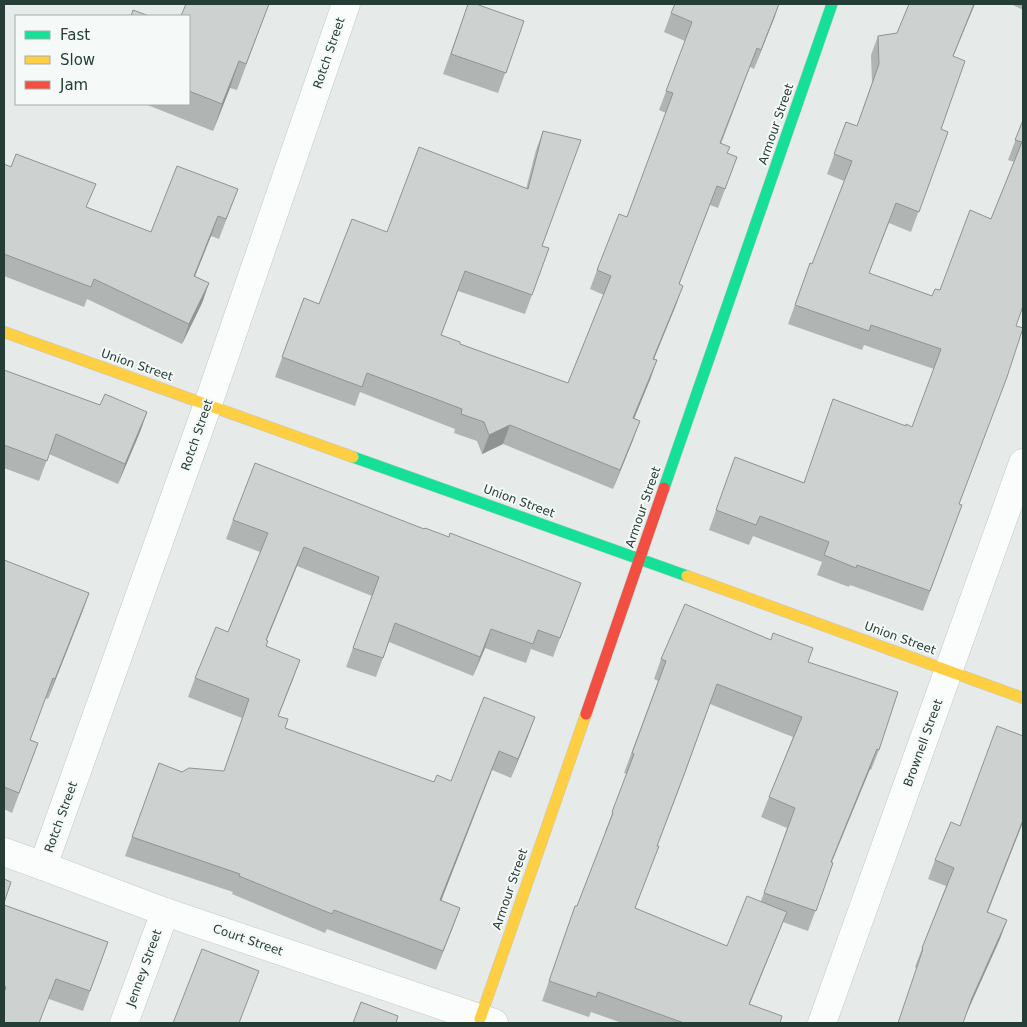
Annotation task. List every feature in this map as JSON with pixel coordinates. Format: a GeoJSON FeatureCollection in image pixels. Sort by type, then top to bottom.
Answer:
{"type":"FeatureCollection","features":[{"type":"Feature","properties":{"kind":"main road","name":"Armour Street"},"geometry":{"type":"LineString","coordinates":[[487,1021],[640,559],[832,4]]}},
{"type":"Feature","properties":{"kind":"main road","name":"Union Street"},"geometry":{"type":"LineString","coordinates":[[4,332],[1023,698]]}},
{"type":"Feature","properties":{"kind":"street","name":"Rotch Street"},"geometry":{"type":"LineString","coordinates":[[43,866],[208,404],[346,4]]}},
{"type":"Feature","properties":{"kind":"street","name":"Brownell Street"},"geometry":{"type":"LineString","coordinates":[[822,1023],[1023,463]]}},
{"type":"Feature","properties":{"kind":"street","name":"Court Street"},"geometry":{"type":"LineString","coordinates":[[4,852],[165,912],[487,1021]]}},
{"type":"Feature","properties":{"kind":"street","name":"Jenney Street"},"geometry":{"type":"LineString","coordinates":[[124,1023],[165,912]]}},
{"type":"Feature","properties":{"kind":"building"},"geometry":{"type":"Polygon","coordinates":[[[186,4],[269,4],[246,64],[239,61],[222,104],[190,91],[190,15],[181,15],[186,4]]]}},
{"type":"Feature","properties":{"kind":"building"},"geometry":{"type":"Polygon","coordinates":[[[468,4],[476,4],[524,21],[506,73],[451,54],[468,4]]]}},
{"type":"Feature","properties":{"kind":"building"},"geometry":{"type":"Polygon","coordinates":[[[675,4],[779,4],[761,50],[757,48],[720,143],[730,147],[727,153],[737,157],[725,189],[717,186],[679,284],[683,286],[653,359],[657,360],[633,418],[640,421],[620,470],[510,425],[489,435],[484,422],[461,414],[462,409],[367,373],[362,387],[282,357],[304,298],[319,304],[352,219],[387,232],[419,147],[528,189],[543,131],[581,140],[542,246],[549,248],[532,295],[465,271],[441,335],[460,342],[460,344],[568,383],[611,276],[597,270],[619,214],[627,217],[673,93],[666,91],[692,22],[671,13],[675,4]]]}},
{"type":"Feature","properties":{"kind":"building"},"geometry":{"type":"Polygon","coordinates":[[[909,4],[974,4],[953,56],[965,61],[941,129],[948,132],[919,212],[896,203],[869,273],[932,296],[935,289],[940,290],[970,210],[991,219],[1022,142],[1015,140],[1023,120],[1023,306],[1016,326],[1023,328],[1007,377],[959,504],[962,505],[930,591],[857,565],[856,568],[824,555],[829,542],[760,516],[756,525],[716,510],[735,457],[804,483],[833,399],[912,427],[941,349],[871,325],[869,331],[795,305],[810,263],[812,264],[852,161],[834,154],[846,122],[857,126],[879,64],[878,36],[897,33],[909,4]]]}},
{"type":"Feature","properties":{"kind":"building"},"geometry":{"type":"Polygon","coordinates":[[[133,10],[146,15],[131,15],[133,10]]]}},
{"type":"Feature","properties":{"kind":"building"},"geometry":{"type":"Polygon","coordinates":[[[16,154],[96,184],[86,207],[151,232],[177,166],[238,189],[226,219],[218,216],[194,276],[209,283],[189,324],[94,279],[91,287],[4,254],[4,164],[11,167],[16,154]]]}},
{"type":"Feature","properties":{"kind":"building"},"geometry":{"type":"Polygon","coordinates":[[[4,370],[100,405],[105,394],[147,412],[125,464],[56,434],[47,461],[4,445],[4,370]]]}},
{"type":"Feature","properties":{"kind":"building"},"geometry":{"type":"Polygon","coordinates":[[[255,463],[424,529],[449,537],[450,533],[581,583],[560,638],[538,630],[533,644],[491,629],[480,657],[395,623],[383,658],[353,648],[379,577],[304,547],[266,640],[268,641],[266,646],[300,660],[278,716],[288,719],[285,728],[434,782],[437,775],[451,781],[484,697],[535,717],[518,759],[499,751],[440,900],[460,908],[443,951],[334,910],[332,914],[239,876],[240,874],[132,837],[159,763],[182,772],[189,768],[224,771],[249,699],[195,678],[216,627],[228,632],[268,533],[233,520],[255,463]]]}},
{"type":"Feature","properties":{"kind":"building"},"geometry":{"type":"Polygon","coordinates":[[[4,560],[89,593],[55,679],[53,678],[30,740],[38,743],[19,793],[4,787],[4,560]]]}},
{"type":"Feature","properties":{"kind":"building"},"geometry":{"type":"Polygon","coordinates":[[[685,604],[771,640],[773,633],[813,648],[808,662],[898,692],[879,750],[877,749],[831,862],[833,863],[816,911],[764,893],[795,808],[769,797],[802,717],[717,684],[657,846],[659,846],[635,908],[727,946],[747,896],[787,912],[749,1004],[782,1016],[780,1023],[684,1023],[598,992],[596,997],[549,981],[575,906],[577,906],[634,754],[632,753],[666,661],[661,659],[685,604]]]}},
{"type":"Feature","properties":{"kind":"building"},"geometry":{"type":"Polygon","coordinates":[[[997,726],[1023,736],[1023,820],[987,912],[1007,920],[972,998],[963,1023],[898,1023],[922,948],[954,868],[935,860],[951,822],[960,826],[997,726]]]}},
{"type":"Feature","properties":{"kind":"building"},"geometry":{"type":"Polygon","coordinates":[[[4,879],[11,882],[4,903],[4,879]]]}},
{"type":"Feature","properties":{"kind":"building"},"geometry":{"type":"Polygon","coordinates":[[[4,905],[108,942],[90,991],[56,979],[39,1023],[4,1023],[4,993],[6,987],[4,986],[4,905]]]}},
{"type":"Feature","properties":{"kind":"building"},"geometry":{"type":"Polygon","coordinates":[[[202,949],[259,971],[239,1023],[173,1023],[202,949]]]}},
{"type":"Feature","properties":{"kind":"building"},"geometry":{"type":"Polygon","coordinates":[[[361,1002],[398,1016],[396,1023],[353,1023],[361,1002]]]}},
{"type":"Feature","properties":{"kind":"traffic: fast"},"geometry":{"type":"LineString","coordinates":[[664,488],[832,4]]}},
{"type":"Feature","properties":{"kind":"traffic: fast"},"geometry":{"type":"LineString","coordinates":[[353,457],[687,576]]}},
{"type":"Feature","properties":{"kind":"traffic: slow"},"geometry":{"type":"LineString","coordinates":[[4,332],[353,457]]}},
{"type":"Feature","properties":{"kind":"traffic: slow"},"geometry":{"type":"LineString","coordinates":[[687,576],[1023,698]]}},
{"type":"Feature","properties":{"kind":"traffic: slow"},"geometry":{"type":"LineString","coordinates":[[480,1019],[586,714]]}},
{"type":"Feature","properties":{"kind":"traffic: jam"},"geometry":{"type":"LineString","coordinates":[[586,714],[664,488]]}}]}
